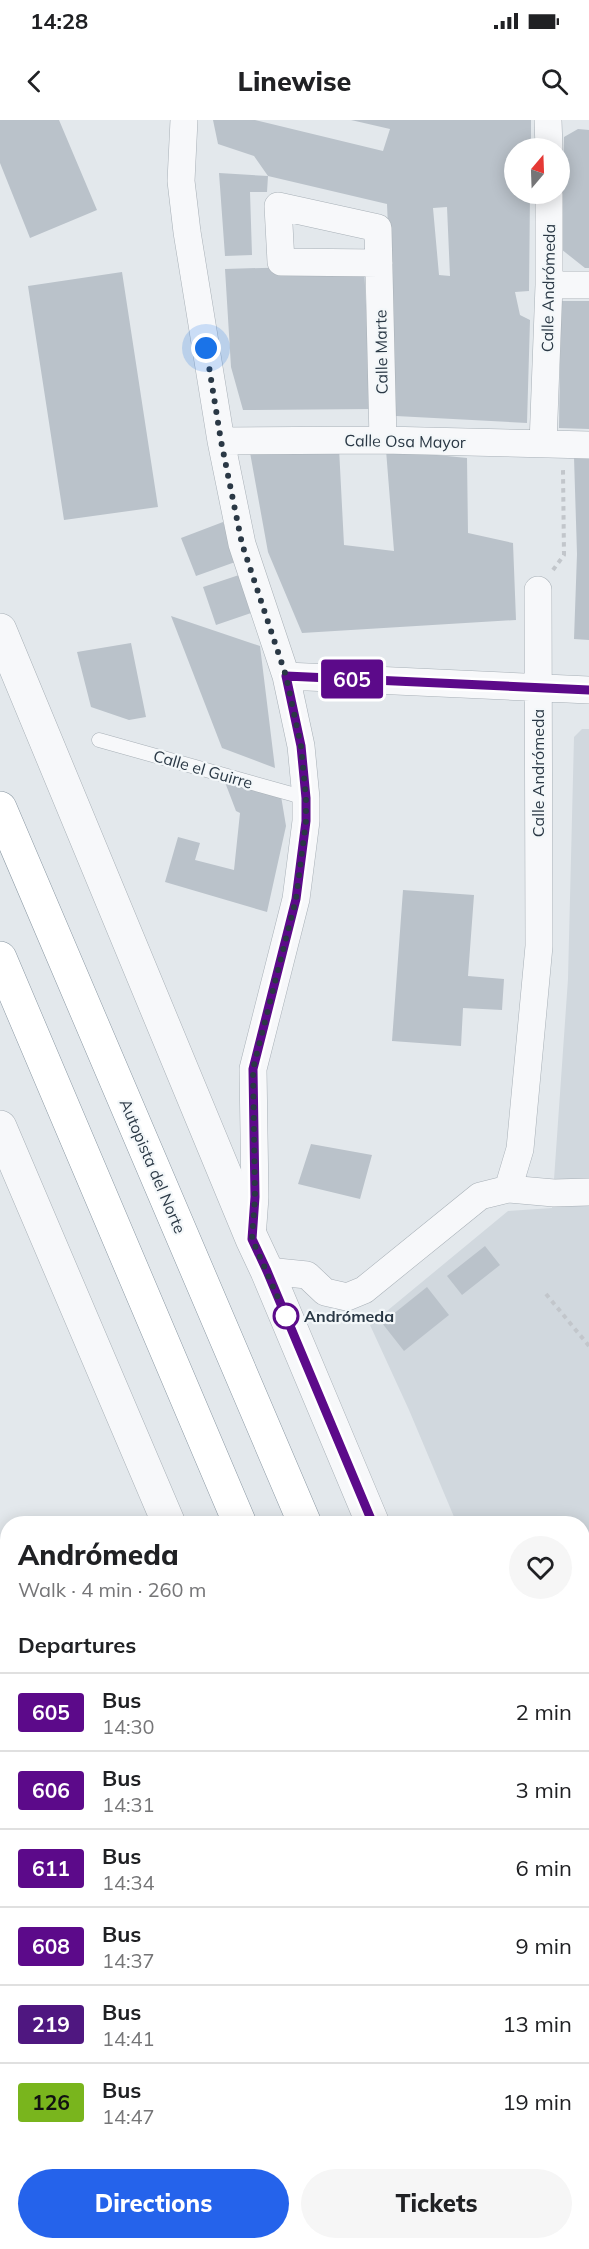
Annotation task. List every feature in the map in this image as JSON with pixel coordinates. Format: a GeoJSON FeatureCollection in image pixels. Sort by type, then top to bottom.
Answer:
{"type":"FeatureCollection","features":[{"type":"Feature","properties":{"kind":"highway","name":"Autopista del Norte"},"geometry":{"type":"LineString","coordinates":[[0,808],[302,1516]]}},
{"type":"Feature","properties":{"kind":"highway"},"geometry":{"type":"LineString","coordinates":[[0,958],[237,1516]]}},
{"type":"Feature","properties":{"kind":"street"},"geometry":{"type":"LineString","coordinates":[[184,120],[181,181],[187,232],[221,441],[242,544],[286,676],[301,746],[306,798],[306,821],[296,899],[253,1069],[255,1197],[252,1239]]}},
{"type":"Feature","properties":{"kind":"street"},"geometry":{"type":"LineString","coordinates":[[549,120],[549,138]]}},
{"type":"Feature","properties":{"kind":"street","name":"Calle Andrómeda"},"geometry":{"type":"LineString","coordinates":[[543,444],[549,285],[549,204]]}},
{"type":"Feature","properties":{"kind":"street","name":"Calle Marte"},"geometry":{"type":"LineString","coordinates":[[379,263],[383,440]]}},
{"type":"Feature","properties":{"kind":"street"},"geometry":{"type":"LineString","coordinates":[[549,285],[589,285]]}},
{"type":"Feature","properties":{"kind":"street","name":"Calle Osa Mayor"},"geometry":{"type":"LineString","coordinates":[[221,441],[383,440],[589,445]]}},
{"type":"Feature","properties":{"kind":"street","name":"Calle Andrómeda"},"geometry":{"type":"LineString","coordinates":[[508,1189],[520,1149],[539,946],[538,590]]}},
{"type":"Feature","properties":{"kind":"street"},"geometry":{"type":"LineString","coordinates":[[0,630],[252,1239],[370,1516]]}},
{"type":"Feature","properties":{"kind":"street"},"geometry":{"type":"LineString","coordinates":[[286,676],[589,690]]}},
{"type":"Feature","properties":{"kind":"street"},"geometry":{"type":"LineString","coordinates":[[0,1127],[166,1516]]}},
{"type":"Feature","properties":{"kind":"street"},"geometry":{"type":"LineString","coordinates":[[267,1271],[308,1275],[325,1292],[346,1297],[364,1290],[480,1196],[508,1189],[554,1193],[589,1192]]}},
{"type":"Feature","properties":{"kind":"lane","name":"Calle el Guirre"},"geometry":{"type":"LineString","coordinates":[[99,740],[306,798]]}},
{"type":"Feature","properties":{"kind":"path"},"geometry":{"type":"LineString","coordinates":[[538,590],[564,555],[563,461],[543,444]]}},
{"type":"Feature","properties":{"kind":"path"},"geometry":{"type":"LineString","coordinates":[[546,1294],[589,1346]]}},
{"type":"Feature","properties":{"kind":"shaded area"},"geometry":{"type":"Polygon","coordinates":[[[582,729],[589,729],[589,1516],[454,1516],[370,1325],[508,1211],[552,1208],[568,979],[574,737],[582,729]]]}},
{"type":"Feature","properties":{"kind":"building"},"geometry":{"type":"Polygon","coordinates":[[[0,120],[59,120],[97,210],[30,238],[0,163],[0,120]]]}},
{"type":"Feature","properties":{"kind":"building"},"geometry":{"type":"Polygon","coordinates":[[[213,120],[255,120],[383,151],[390,129],[351,120],[531,120],[531,138],[504,138],[504,204],[530,204],[529,291],[515,292],[520,315],[530,320],[527,423],[396,416],[387,204],[268,176],[254,156],[218,144],[213,120]],[[447,207],[433,208],[439,275],[450,276],[447,207]]]}},
{"type":"Feature","properties":{"kind":"building"},"geometry":{"type":"Polygon","coordinates":[[[578,129],[589,130],[589,268],[585,268],[561,249],[562,204],[570,204],[570,138],[564,137],[578,129]]]}},
{"type":"Feature","properties":{"kind":"building"},"geometry":{"type":"Polygon","coordinates":[[[219,173],[268,176],[267,192],[250,192],[252,255],[225,256],[219,173]]]}},
{"type":"Feature","properties":{"kind":"building"},"geometry":{"type":"Polygon","coordinates":[[[364,265],[371,409],[243,410],[231,367],[225,269],[364,265]]]}},
{"type":"Feature","properties":{"kind":"building"},"geometry":{"type":"Polygon","coordinates":[[[122,272],[158,507],[64,520],[28,286],[122,272]]]}},
{"type":"Feature","properties":{"kind":"building"},"geometry":{"type":"Polygon","coordinates":[[[561,301],[589,301],[589,429],[559,428],[561,301]]]}},
{"type":"Feature","properties":{"kind":"building"},"geometry":{"type":"Polygon","coordinates":[[[249,447],[339,448],[344,545],[394,551],[386,450],[467,458],[468,533],[513,543],[516,620],[302,633],[268,552],[249,447]]]}},
{"type":"Feature","properties":{"kind":"building"},"geometry":{"type":"Polygon","coordinates":[[[574,457],[589,458],[589,640],[574,639],[577,554],[574,457]]]}},
{"type":"Feature","properties":{"kind":"building"},"geometry":{"type":"Polygon","coordinates":[[[223,522],[238,561],[196,576],[181,538],[223,522]]]}},
{"type":"Feature","properties":{"kind":"building"},"geometry":{"type":"Polygon","coordinates":[[[242,574],[254,612],[216,625],[203,587],[242,574]]]}},
{"type":"Feature","properties":{"kind":"building"},"geometry":{"type":"Polygon","coordinates":[[[171,616],[260,646],[275,768],[222,748],[171,616]]]}},
{"type":"Feature","properties":{"kind":"building"},"geometry":{"type":"Polygon","coordinates":[[[131,643],[146,717],[129,720],[91,707],[77,652],[131,643]]]}},
{"type":"Feature","properties":{"kind":"building"},"geometry":{"type":"Polygon","coordinates":[[[223,777],[281,796],[286,826],[267,912],[165,882],[178,837],[200,843],[195,860],[234,870],[240,813],[236,811],[223,777]]]}},
{"type":"Feature","properties":{"kind":"building"},"geometry":{"type":"Polygon","coordinates":[[[403,890],[474,895],[468,976],[504,979],[502,1010],[463,1008],[461,1046],[392,1041],[403,890]]]}},
{"type":"Feature","properties":{"kind":"building"},"geometry":{"type":"Polygon","coordinates":[[[311,1144],[372,1155],[360,1199],[298,1184],[311,1144]]]}},
{"type":"Feature","properties":{"kind":"building"},"geometry":{"type":"Polygon","coordinates":[[[485,1246],[500,1265],[462,1295],[447,1276],[485,1246]]]}},
{"type":"Feature","properties":{"kind":"building"},"geometry":{"type":"Polygon","coordinates":[[[427,1287],[449,1315],[404,1351],[382,1323],[427,1287]]]}},
{"type":"Feature","properties":{"kind":"bus line","name":"605"},"geometry":{"type":"LineString","coordinates":[[370,1516],[252,1239],[255,1197],[253,1069],[296,899],[306,821],[301,746],[286,676],[589,690]]}},
{"type":"Feature","properties":{"kind":"place","name":"Andrómeda"},"geometry":{"type":"Point","coordinates":[286,1316]}},
{"type":"Feature","properties":{"kind":"route"},"geometry":{"type":"LineString","coordinates":[[206,348],[221,441],[242,544],[286,676],[301,746],[306,798],[306,821],[296,899],[253,1069],[255,1197],[252,1239],[286,1316]]}}]}
